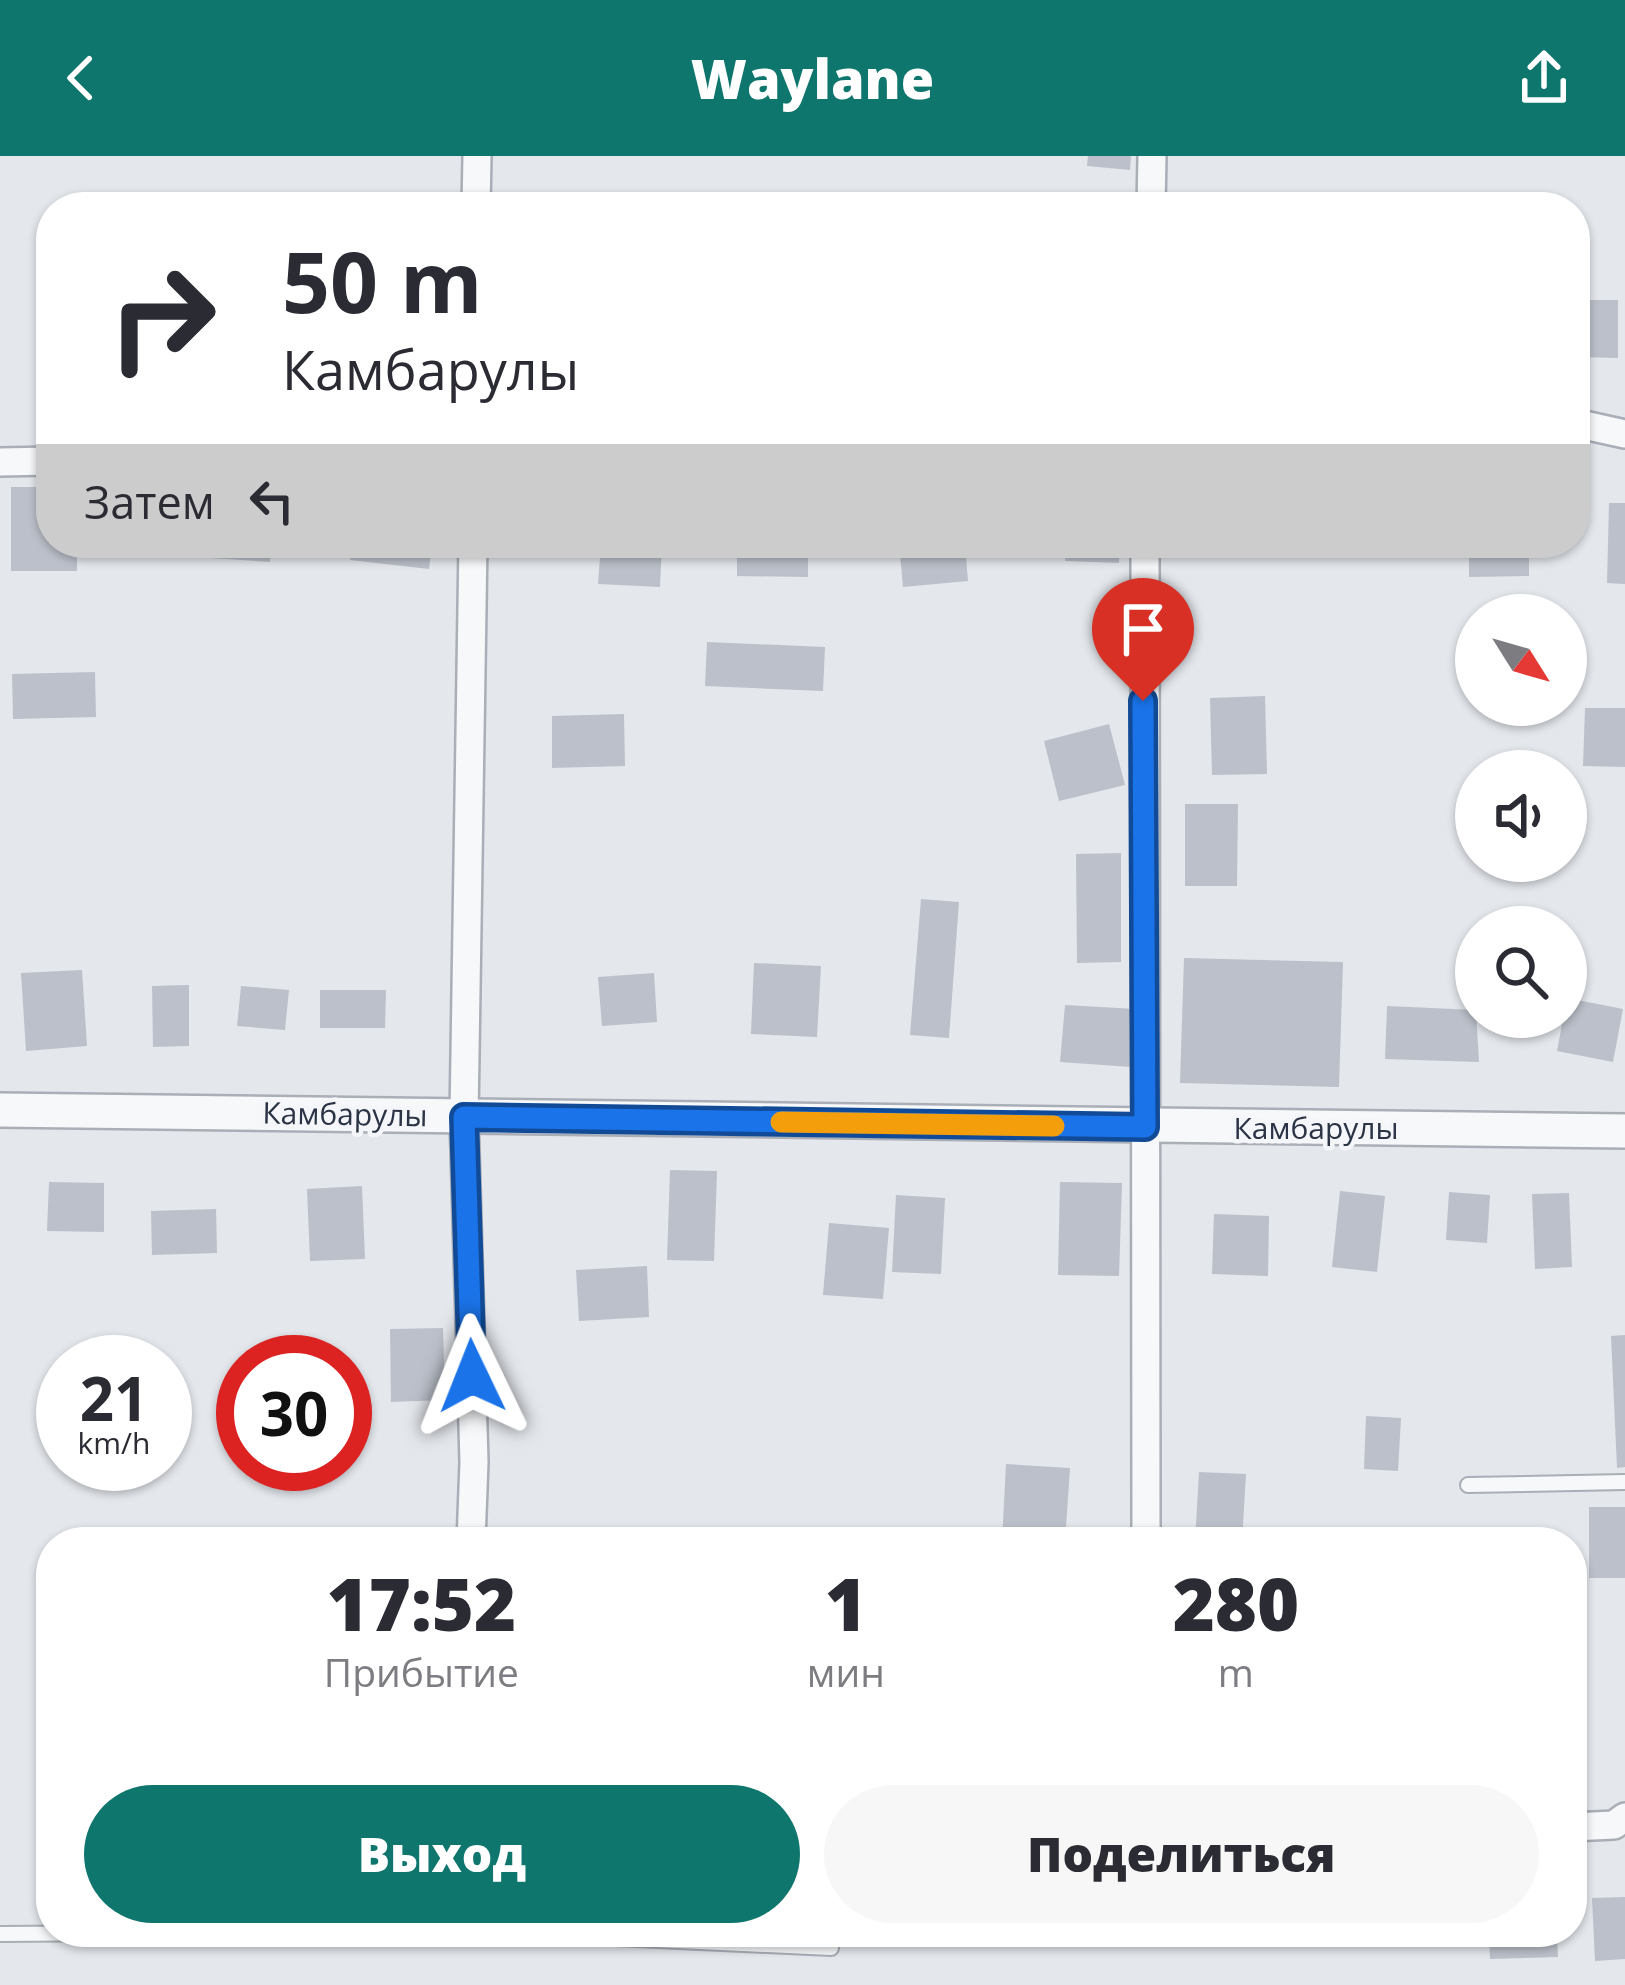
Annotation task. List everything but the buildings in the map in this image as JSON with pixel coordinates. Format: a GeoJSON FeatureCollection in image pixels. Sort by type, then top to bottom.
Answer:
{"type":"FeatureCollection","features":[{"type":"Feature","properties":{"kind":"street"},"geometry":{"type":"LineString","coordinates":[[476,192],[477,156]]}},
{"type":"Feature","properties":{"kind":"street"},"geometry":{"type":"LineString","coordinates":[[1151,192],[1152,156]]}},
{"type":"Feature","properties":{"kind":"street"},"geometry":{"type":"LineString","coordinates":[[1590,426],[1625,434]]}},
{"type":"Feature","properties":{"kind":"street"},"geometry":{"type":"LineString","coordinates":[[0,462],[36,461]]}},
{"type":"Feature","properties":{"kind":"street"},"geometry":{"type":"LineString","coordinates":[[472,558],[464,1117],[474,1462],[472,1527]]}},
{"type":"Feature","properties":{"kind":"street"},"geometry":{"type":"LineString","coordinates":[[1145,558],[1146,1527]]}},
{"type":"Feature","properties":{"kind":"street","name":"Камбарулы"},"geometry":{"type":"LineString","coordinates":[[0,1110],[1625,1131]]}},
{"type":"Feature","properties":{"kind":"street"},"geometry":{"type":"LineString","coordinates":[[1587,1826],[1614,1825],[1625,1817]]}},
{"type":"Feature","properties":{"kind":"lane"},"geometry":{"type":"LineString","coordinates":[[1468,1484],[1625,1482]]}},
{"type":"Feature","properties":{"kind":"lane"},"geometry":{"type":"LineString","coordinates":[[0,1934],[36,1934]]}},
{"type":"Feature","properties":{"kind":"lane"},"geometry":{"type":"LineString","coordinates":[[809,1947],[831,1948]]}},
{"type":"Feature","properties":{"kind":"slow traffic"},"geometry":{"type":"LineString","coordinates":[[781,1122],[1054,1126]]}},
{"type":"Feature","properties":{"kind":"route"},"geometry":{"type":"LineString","coordinates":[[472,1376],[464,1117],[1145,1127],[1143,701]]}}]}
